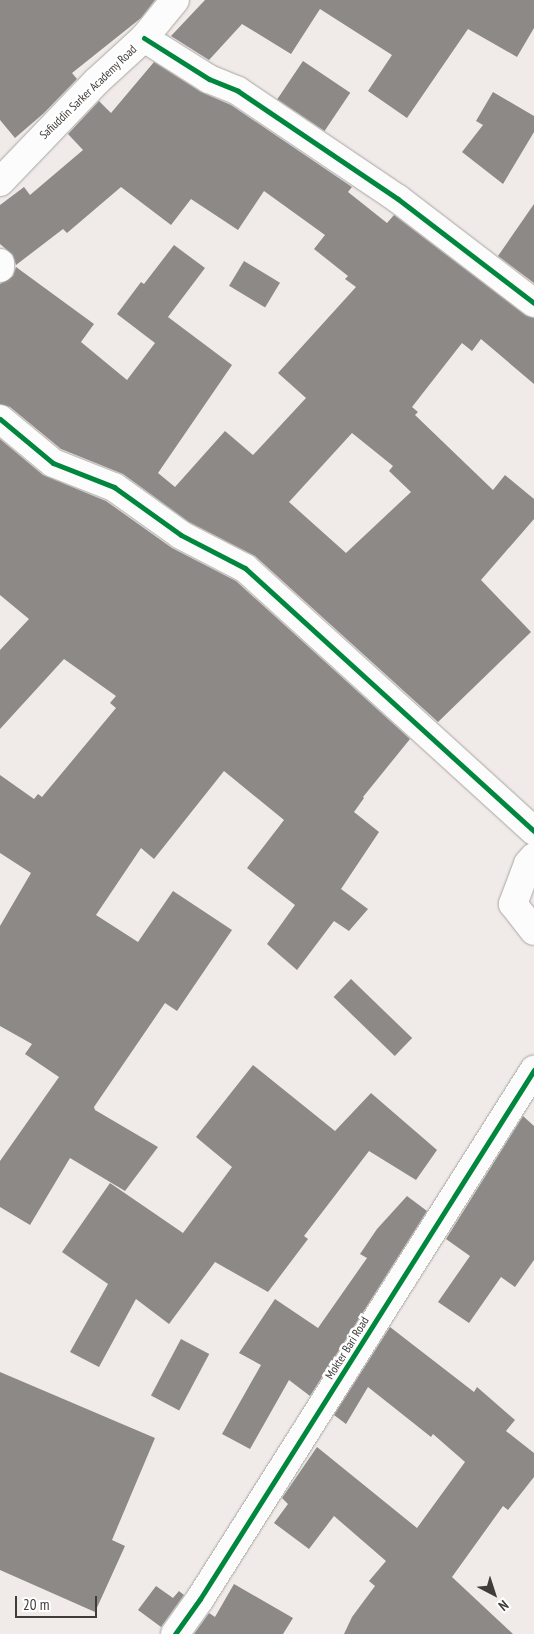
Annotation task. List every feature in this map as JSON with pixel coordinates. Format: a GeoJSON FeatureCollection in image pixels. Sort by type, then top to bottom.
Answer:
{"type":"FeatureCollection","features":[{"type":"Feature","properties":{"kind":"street","name":"Safiuddin Sarker Academy Road"},"geometry":{"type":"LineString","coordinates":[[0,182],[90,88],[144,38],[175,0]]}},
{"type":"Feature","properties":{"kind":"street"},"geometry":{"type":"LineString","coordinates":[[144,38],[209,79],[238,92],[398,199],[534,303]]}},
{"type":"Feature","properties":{"kind":"street"},"geometry":{"type":"LineString","coordinates":[[0,419],[53,464],[114,487],[181,535],[245,568],[534,831]]}},
{"type":"Feature","properties":{"kind":"street"},"geometry":{"type":"LineString","coordinates":[[534,857],[528,864],[513,904],[534,931]]}},
{"type":"Feature","properties":{"kind":"street","name":"Mokter Bari Road"},"geometry":{"type":"LineString","coordinates":[[175,1634],[206,1590],[534,1070]]}},
{"type":"Feature","properties":{"kind":"building"},"geometry":{"type":"Polygon","coordinates":[[[0,0],[155,0],[141,18],[72,73],[77,79],[44,113],[15,138],[0,120],[0,0]]]}},
{"type":"Feature","properties":{"kind":"building"},"geometry":{"type":"Polygon","coordinates":[[[205,0],[534,0],[534,28],[517,57],[468,29],[407,118],[368,91],[392,55],[320,9],[291,54],[242,24],[209,60],[171,36],[205,0]]]}},
{"type":"Feature","properties":{"kind":"building"},"geometry":{"type":"Polygon","coordinates":[[[303,61],[350,93],[325,131],[277,99],[303,61]]]}},
{"type":"Feature","properties":{"kind":"building"},"geometry":{"type":"Polygon","coordinates":[[[154,62],[201,92],[231,105],[352,187],[348,192],[387,223],[394,215],[525,315],[534,318],[534,384],[481,339],[472,351],[462,343],[412,407],[418,412],[415,415],[493,490],[505,475],[534,499],[534,519],[481,580],[531,632],[438,722],[255,556],[189,522],[123,474],[61,449],[10,407],[0,404],[0,284],[13,276],[16,267],[94,324],[81,342],[127,380],[155,343],[117,314],[141,282],[144,284],[174,245],[205,268],[168,317],[232,365],[158,473],[175,487],[225,431],[253,455],[306,398],[278,373],[356,287],[345,279],[348,276],[314,249],[325,235],[264,191],[238,230],[191,199],[171,225],[121,187],[67,233],[63,229],[16,265],[13,255],[0,244],[0,205],[24,187],[30,195],[83,150],[68,134],[99,101],[111,113],[154,62]],[[352,433],[289,502],[346,553],[411,492],[389,471],[393,466],[352,433]]]}},
{"type":"Feature","properties":{"kind":"building"},"geometry":{"type":"Polygon","coordinates":[[[493,92],[534,116],[534,132],[503,184],[462,152],[483,125],[476,121],[493,92]]]}},
{"type":"Feature","properties":{"kind":"building"},"geometry":{"type":"Polygon","coordinates":[[[534,204],[534,283],[498,256],[534,204]]]}},
{"type":"Feature","properties":{"kind":"building"},"geometry":{"type":"Polygon","coordinates":[[[244,261],[280,283],[265,307],[229,286],[244,261]]]}},
{"type":"Feature","properties":{"kind":"building"},"geometry":{"type":"Polygon","coordinates":[[[0,439],[43,475],[106,501],[172,548],[236,581],[410,739],[363,797],[354,812],[379,832],[341,889],[368,909],[349,931],[334,921],[297,970],[267,944],[295,905],[247,868],[284,820],[224,771],[154,859],[141,848],[96,915],[138,942],[173,891],[232,930],[177,1011],[165,1003],[94,1107],[95,1110],[158,1147],[125,1191],[70,1158],[30,1225],[0,1207],[0,1161],[59,1077],[25,1054],[32,1044],[0,1026],[0,926],[31,873],[0,853],[0,775],[34,799],[38,794],[42,797],[116,708],[110,703],[116,696],[64,659],[0,729],[0,650],[29,619],[0,595],[0,439]]]}},
{"type":"Feature","properties":{"kind":"building"},"geometry":{"type":"Polygon","coordinates":[[[351,979],[412,1038],[395,1056],[334,997],[351,979]]]}},
{"type":"Feature","properties":{"kind":"building"},"geometry":{"type":"Polygon","coordinates":[[[253,1065],[335,1131],[371,1093],[437,1150],[416,1180],[369,1151],[304,1236],[308,1239],[268,1292],[215,1262],[169,1324],[136,1299],[99,1367],[70,1352],[108,1284],[62,1252],[110,1183],[183,1233],[232,1167],[196,1137],[253,1065]]]}},
{"type":"Feature","properties":{"kind":"building"},"geometry":{"type":"Polygon","coordinates":[[[523,1116],[534,1126],[534,1260],[515,1287],[501,1277],[469,1323],[438,1302],[470,1256],[446,1239],[523,1116]]]}},
{"type":"Feature","properties":{"kind":"building"},"geometry":{"type":"Polygon","coordinates":[[[407,1196],[427,1211],[310,1396],[289,1380],[250,1449],[222,1434],[261,1365],[239,1353],[275,1299],[318,1328],[367,1258],[360,1254],[377,1229],[407,1196]]]}},
{"type":"Feature","properties":{"kind":"building"},"geometry":{"type":"Polygon","coordinates":[[[390,1327],[474,1392],[477,1387],[515,1420],[506,1431],[534,1453],[534,1477],[508,1510],[503,1506],[452,1577],[513,1634],[344,1634],[352,1617],[375,1586],[369,1581],[386,1561],[334,1516],[309,1549],[274,1523],[288,1504],[282,1498],[317,1447],[417,1528],[465,1462],[433,1434],[431,1437],[368,1387],[346,1424],[334,1415],[390,1327]]]}},
{"type":"Feature","properties":{"kind":"building"},"geometry":{"type":"Polygon","coordinates":[[[181,1339],[209,1354],[179,1411],[151,1396],[181,1339]]]}},
{"type":"Feature","properties":{"kind":"building"},"geometry":{"type":"Polygon","coordinates":[[[0,1372],[155,1438],[112,1540],[125,1546],[95,1612],[0,1570],[0,1372]]]}},
{"type":"Feature","properties":{"kind":"building"},"geometry":{"type":"Polygon","coordinates":[[[234,1584],[293,1618],[283,1634],[194,1634],[209,1613],[215,1617],[234,1584]]]}},
{"type":"Feature","properties":{"kind":"building"},"geometry":{"type":"Polygon","coordinates":[[[156,1586],[173,1598],[179,1591],[184,1595],[161,1627],[138,1610],[156,1586]]]}},
{"type":"Feature","properties":{"kind":"cycle path"},"geometry":{"type":"LineString","coordinates":[[144,38],[209,79],[238,91],[398,199],[534,303]]}},
{"type":"Feature","properties":{"kind":"cycle path"},"geometry":{"type":"LineString","coordinates":[[0,419],[53,463],[114,487],[181,535],[245,568],[534,831]]}},
{"type":"Feature","properties":{"kind":"cycle path"},"geometry":{"type":"LineString","coordinates":[[175,1634],[200,1599],[534,1070]]}}]}
